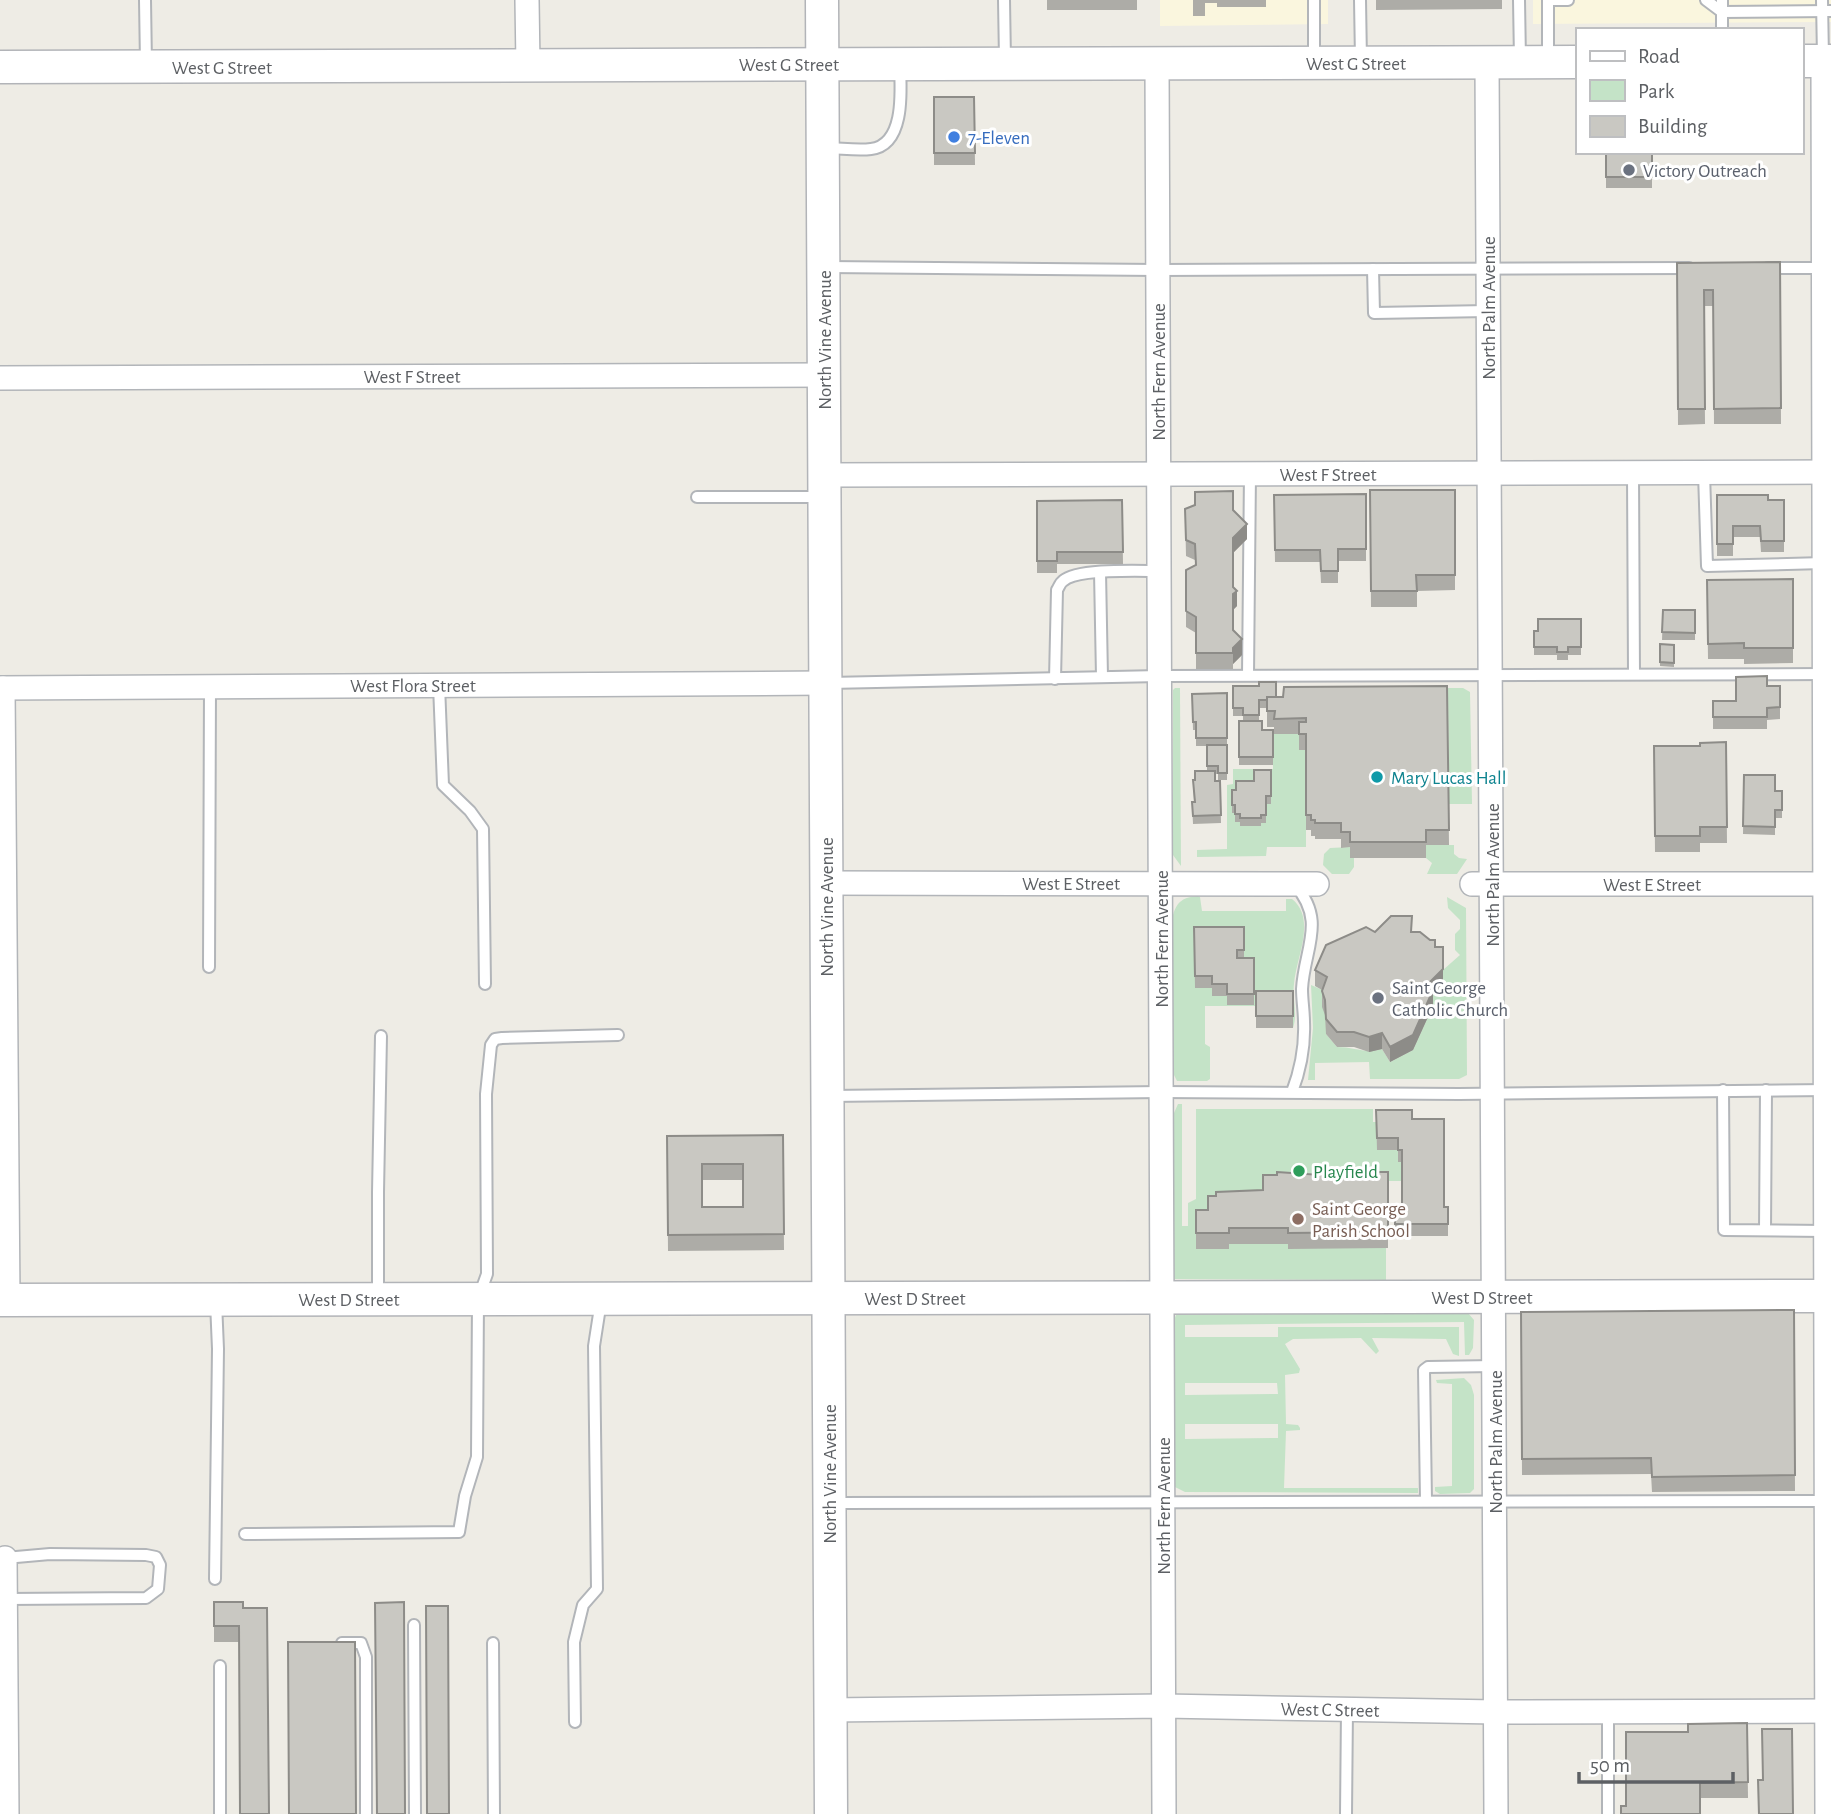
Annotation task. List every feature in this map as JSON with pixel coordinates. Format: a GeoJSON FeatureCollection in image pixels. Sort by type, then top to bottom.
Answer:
{"type":"FeatureCollection","features":[{"type":"Feature","properties":{"kind":"street"},"geometry":{"type":"LineString","coordinates":[[527,0],[528,65]]}},
{"type":"Feature","properties":{"kind":"street","name":"North Vine Avenue"},"geometry":{"type":"LineString","coordinates":[[822,0],[831,1814]]}},
{"type":"Feature","properties":{"kind":"street"},"geometry":{"type":"LineString","coordinates":[[1818,61],[1827,268],[1824,563],[1828,884],[1825,1231],[1828,1296],[1827,1814]]}},
{"type":"Feature","properties":{"kind":"street","name":"North Palm Avenue"},"geometry":{"type":"LineString","coordinates":[[1487,62],[1491,674],[1482,884],[1493,1093],[1496,1814]]}},
{"type":"Feature","properties":{"kind":"street","name":"West G Street"},"geometry":{"type":"LineString","coordinates":[[0,67],[1549,62]]}},
{"type":"Feature","properties":{"kind":"street","name":"North Fern Avenue"},"geometry":{"type":"LineString","coordinates":[[1157,64],[1164,1814]]}},
{"type":"Feature","properties":{"kind":"street","name":"West F Street"},"geometry":{"type":"LineString","coordinates":[[0,378],[825,375]]}},
{"type":"Feature","properties":{"kind":"street","name":"West F Street"},"geometry":{"type":"LineString","coordinates":[[825,486],[1159,472],[1827,472]]}},
{"type":"Feature","properties":{"kind":"street","name":"West Flora Street"},"geometry":{"type":"LineString","coordinates":[[1,688],[826,683]]}},
{"type":"Feature","properties":{"kind":"street"},"geometry":{"type":"LineString","coordinates":[[1,688],[4,1300]]}},
{"type":"Feature","properties":{"kind":"street","name":"West E Street"},"geometry":{"type":"LineString","coordinates":[[826,883],[1306,884]]}},
{"type":"Feature","properties":{"kind":"street","name":"West E Street"},"geometry":{"type":"LineString","coordinates":[[1482,884],[1828,884]]}},
{"type":"Feature","properties":{"kind":"street","name":"West D Street"},"geometry":{"type":"LineString","coordinates":[[4,1300],[1828,1296]]}},
{"type":"Feature","properties":{"kind":"street"},"geometry":{"type":"LineString","coordinates":[[5,1558],[3,1714],[7,1814]]}},
{"type":"Feature","properties":{"kind":"street","name":"West C Street"},"geometry":{"type":"LineString","coordinates":[[830,1710],[1164,1706],[1496,1712],[1829,1711]]}},
{"type":"Feature","properties":{"kind":"lane"},"geometry":{"type":"LineString","coordinates":[[145,0],[146,67]]}},
{"type":"Feature","properties":{"kind":"lane"},"geometry":{"type":"LineString","coordinates":[[1004,0],[1005,64]]}},
{"type":"Feature","properties":{"kind":"lane"},"geometry":{"type":"LineString","coordinates":[[1314,0],[1314,63]]}},
{"type":"Feature","properties":{"kind":"lane"},"geometry":{"type":"LineString","coordinates":[[1360,0],[1361,63]]}},
{"type":"Feature","properties":{"kind":"lane"},"geometry":{"type":"LineString","coordinates":[[1519,0],[1549,62]]}},
{"type":"Feature","properties":{"kind":"lane"},"geometry":{"type":"LineString","coordinates":[[1549,62],[1548,0],[1568,0]]}},
{"type":"Feature","properties":{"kind":"lane"},"geometry":{"type":"LineString","coordinates":[[1706,0],[1722,6],[1825,8],[1818,61]]}},
{"type":"Feature","properties":{"kind":"lane"},"geometry":{"type":"LineString","coordinates":[[1722,6],[1722,28]]}},
{"type":"Feature","properties":{"kind":"lane"},"geometry":{"type":"LineString","coordinates":[[823,148],[873,149],[885,144],[902,106],[900,64]]}},
{"type":"Feature","properties":{"kind":"lane"},"geometry":{"type":"LineString","coordinates":[[824,267],[1158,270],[1698,268]]}},
{"type":"Feature","properties":{"kind":"lane"},"geometry":{"type":"LineString","coordinates":[[1754,268],[1827,268]]}},
{"type":"Feature","properties":{"kind":"lane"},"geometry":{"type":"LineString","coordinates":[[1373,269],[1374,313],[1488,312]]}},
{"type":"Feature","properties":{"kind":"lane"},"geometry":{"type":"LineString","coordinates":[[1248,676],[1250,473]]}},
{"type":"Feature","properties":{"kind":"lane"},"geometry":{"type":"LineString","coordinates":[[1633,473],[1634,674]]}},
{"type":"Feature","properties":{"kind":"lane"},"geometry":{"type":"LineString","coordinates":[[1703,473],[1707,566],[1824,563]]}},
{"type":"Feature","properties":{"kind":"lane"},"geometry":{"type":"LineString","coordinates":[[697,497],[825,486]]}},
{"type":"Feature","properties":{"kind":"lane"},"geometry":{"type":"LineString","coordinates":[[1055,678],[1057,590],[1065,579],[1100,572],[1159,571]]}},
{"type":"Feature","properties":{"kind":"lane"},"geometry":{"type":"LineString","coordinates":[[1100,572],[1102,677]]}},
{"type":"Feature","properties":{"kind":"lane"},"geometry":{"type":"LineString","coordinates":[[826,683],[1160,676],[1827,674]]}},
{"type":"Feature","properties":{"kind":"lane"},"geometry":{"type":"LineString","coordinates":[[439,685],[443,785],[470,811],[483,829],[485,984]]}},
{"type":"Feature","properties":{"kind":"lane"},"geometry":{"type":"LineString","coordinates":[[209,967],[210,687]]}},
{"type":"Feature","properties":{"kind":"lane"},"geometry":{"type":"LineString","coordinates":[[1292,1092],[1301,1057],[1305,1025],[1302,988],[1312,933],[1306,884]]}},
{"type":"Feature","properties":{"kind":"lane"},"geometry":{"type":"LineString","coordinates":[[245,1534],[460,1532],[465,1496],[477,1457],[478,1299],[488,1274],[486,1094],[491,1045],[495,1039],[502,1038],[618,1035]]}},
{"type":"Feature","properties":{"kind":"lane"},"geometry":{"type":"LineString","coordinates":[[378,1299],[382,1036]]}},
{"type":"Feature","properties":{"kind":"lane"},"geometry":{"type":"LineString","coordinates":[[827,1096],[1828,1089]]}},
{"type":"Feature","properties":{"kind":"lane"},"geometry":{"type":"LineString","coordinates":[[1723,1090],[1724,1230],[1825,1231]]}},
{"type":"Feature","properties":{"kind":"lane"},"geometry":{"type":"LineString","coordinates":[[1765,1230],[1766,1090]]}},
{"type":"Feature","properties":{"kind":"lane"},"geometry":{"type":"LineString","coordinates":[[575,1722],[574,1642],[583,1605],[597,1589],[594,1346],[602,1298]]}},
{"type":"Feature","properties":{"kind":"lane"},"geometry":{"type":"LineString","coordinates":[[215,1579],[218,1349],[216,1300]]}},
{"type":"Feature","properties":{"kind":"lane"},"geometry":{"type":"LineString","coordinates":[[1426,1501],[1424,1370],[1428,1367],[1495,1366]]}},
{"type":"Feature","properties":{"kind":"lane"},"geometry":{"type":"LineString","coordinates":[[829,1503],[1828,1501]]}},
{"type":"Feature","properties":{"kind":"lane"},"geometry":{"type":"LineString","coordinates":[[5,1558],[50,1554],[146,1555],[156,1558],[160,1565],[158,1589],[146,1598],[5,1599]]}},
{"type":"Feature","properties":{"kind":"lane"},"geometry":{"type":"LineString","coordinates":[[414,1625],[415,1814]]}},
{"type":"Feature","properties":{"kind":"lane"},"geometry":{"type":"LineString","coordinates":[[336,1643],[361,1643],[366,1657],[366,1814]]}},
{"type":"Feature","properties":{"kind":"lane"},"geometry":{"type":"LineString","coordinates":[[493,1643],[494,1814]]}},
{"type":"Feature","properties":{"kind":"lane"},"geometry":{"type":"LineString","coordinates":[[220,1666],[220,1814]]}},
{"type":"Feature","properties":{"kind":"lane"},"geometry":{"type":"LineString","coordinates":[[1346,1814],[1347,1709]]}},
{"type":"Feature","properties":{"kind":"lane"},"geometry":{"type":"LineString","coordinates":[[1608,1712],[1608,1814]]}},
{"type":"Feature","properties":{"kind":"shaded area"},"geometry":{"type":"Polygon","coordinates":[[[1160,0],[1328,0],[1328,24],[1160,26],[1160,0]]]}},
{"type":"Feature","properties":{"kind":"shaded area"},"geometry":{"type":"Polygon","coordinates":[[[1533,0],[1831,0],[1831,22],[1533,24],[1533,0]]]}},
{"type":"Feature","properties":{"kind":"green space"},"geometry":{"type":"Polygon","coordinates":[[[1175,688],[1180,688],[1181,866],[1173,855],[1175,688]]]}},
{"type":"Feature","properties":{"kind":"green space"},"geometry":{"type":"Polygon","coordinates":[[[1448,688],[1463,688],[1470,692],[1472,804],[1449,804],[1448,688]]]}},
{"type":"Feature","properties":{"kind":"green space"},"geometry":{"type":"Polygon","coordinates":[[[1273,734],[1306,734],[1299,738],[1299,750],[1306,750],[1306,847],[1267,847],[1266,856],[1197,857],[1197,850],[1227,849],[1227,785],[1233,784],[1233,769],[1273,769],[1273,734]]]}},
{"type":"Feature","properties":{"kind":"green space"},"geometry":{"type":"Polygon","coordinates":[[[1426,845],[1454,845],[1454,854],[1467,859],[1457,874],[1427,874],[1432,863],[1426,858],[1426,845]]]}},
{"type":"Feature","properties":{"kind":"green space"},"geometry":{"type":"Polygon","coordinates":[[[1350,847],[1350,858],[1354,858],[1354,867],[1349,874],[1332,874],[1323,865],[1324,854],[1330,848],[1350,847]]]}},
{"type":"Feature","properties":{"kind":"green space"},"geometry":{"type":"Polygon","coordinates":[[[1198,896],[1202,911],[1286,911],[1286,899],[1292,899],[1299,907],[1304,928],[1294,984],[1294,1023],[1293,1028],[1256,1028],[1256,1006],[1205,1006],[1205,1044],[1210,1047],[1210,1079],[1177,1081],[1173,1073],[1173,915],[1182,901],[1198,896]]]}},
{"type":"Feature","properties":{"kind":"green space"},"geometry":{"type":"Polygon","coordinates":[[[1447,897],[1466,908],[1467,1075],[1459,1079],[1370,1079],[1369,1062],[1315,1063],[1315,1080],[1308,1080],[1313,1028],[1311,985],[1327,992],[1326,1034],[1337,1047],[1365,1051],[1382,1049],[1390,1062],[1413,1050],[1433,1006],[1429,999],[1443,985],[1443,970],[1460,955],[1455,950],[1455,934],[1460,929],[1460,920],[1448,908],[1447,897]]]}},
{"type":"Feature","properties":{"kind":"green space","name":"Playfield"},"geometry":{"type":"Polygon","coordinates":[[[1178,1104],[1182,1104],[1182,1226],[1188,1226],[1188,1203],[1196,1199],[1196,1109],[1373,1109],[1373,1122],[1376,1122],[1398,1150],[1398,1161],[1402,1162],[1402,1181],[1322,1181],[1196,1249],[1229,1249],[1229,1244],[1288,1244],[1288,1248],[1386,1248],[1386,1280],[1173,1279],[1174,1113],[1178,1104]]]}},
{"type":"Feature","properties":{"kind":"green space"},"geometry":{"type":"Polygon","coordinates":[[[1468,1313],[1474,1320],[1473,1348],[1469,1355],[1465,1355],[1464,1322],[1185,1325],[1185,1337],[1278,1337],[1278,1327],[1459,1327],[1459,1356],[1453,1354],[1446,1339],[1372,1338],[1379,1351],[1376,1354],[1361,1338],[1293,1339],[1285,1344],[1300,1369],[1299,1373],[1285,1375],[1286,1424],[1298,1425],[1300,1430],[1286,1431],[1284,1488],[1418,1488],[1418,1493],[1185,1492],[1175,1487],[1176,1315],[1468,1313]],[[1185,1383],[1185,1395],[1278,1394],[1277,1383],[1185,1383]],[[1185,1424],[1185,1439],[1278,1438],[1278,1424],[1185,1424]]]}},
{"type":"Feature","properties":{"kind":"green space"},"geometry":{"type":"Polygon","coordinates":[[[1464,1378],[1471,1385],[1474,1395],[1474,1489],[1470,1493],[1440,1494],[1435,1491],[1435,1487],[1452,1486],[1452,1384],[1437,1383],[1436,1380],[1464,1378]]]}},
{"type":"Feature","properties":{"kind":"building","name":"7-Eleven"},"geometry":{"type":"Polygon","coordinates":[[[934,97],[974,97],[975,153],[934,153],[934,97]]]}},
{"type":"Feature","properties":{"kind":"building","name":"Victory Outreach"},"geometry":{"type":"Polygon","coordinates":[[[1606,154],[1652,154],[1652,177],[1606,177],[1606,154]]]}},
{"type":"Feature","properties":{"kind":"building"},"geometry":{"type":"Polygon","coordinates":[[[1780,262],[1781,408],[1714,409],[1713,290],[1704,290],[1705,409],[1678,409],[1677,263],[1780,262]]]}},
{"type":"Feature","properties":{"kind":"building"},"geometry":{"type":"Polygon","coordinates":[[[1370,490],[1455,490],[1455,575],[1416,575],[1417,591],[1371,591],[1370,490]]]}},
{"type":"Feature","properties":{"kind":"building"},"geometry":{"type":"Polygon","coordinates":[[[1233,491],[1233,510],[1247,524],[1233,538],[1233,587],[1237,591],[1233,594],[1233,630],[1242,639],[1233,648],[1233,653],[1196,653],[1196,617],[1186,611],[1186,570],[1196,565],[1195,544],[1186,540],[1185,509],[1195,505],[1195,492],[1233,491]]]}},
{"type":"Feature","properties":{"kind":"building"},"geometry":{"type":"Polygon","coordinates":[[[1366,494],[1366,549],[1338,549],[1338,571],[1321,571],[1320,550],[1275,550],[1274,495],[1366,494]]]}},
{"type":"Feature","properties":{"kind":"building"},"geometry":{"type":"Polygon","coordinates":[[[1717,495],[1768,495],[1768,500],[1784,500],[1784,541],[1761,541],[1760,526],[1733,526],[1733,544],[1717,544],[1717,495]]]}},
{"type":"Feature","properties":{"kind":"building"},"geometry":{"type":"Polygon","coordinates":[[[1122,500],[1123,552],[1057,552],[1057,561],[1037,561],[1037,501],[1122,500]]]}},
{"type":"Feature","properties":{"kind":"building"},"geometry":{"type":"Polygon","coordinates":[[[1793,579],[1793,648],[1744,648],[1744,643],[1708,644],[1707,580],[1793,579]]]}},
{"type":"Feature","properties":{"kind":"building"},"geometry":{"type":"Polygon","coordinates":[[[1663,610],[1695,610],[1695,633],[1662,632],[1663,610]]]}},
{"type":"Feature","properties":{"kind":"building"},"geometry":{"type":"Polygon","coordinates":[[[1538,619],[1581,619],[1581,647],[1568,647],[1568,652],[1557,652],[1557,647],[1534,647],[1534,631],[1538,631],[1538,619]]]}},
{"type":"Feature","properties":{"kind":"building"},"geometry":{"type":"Polygon","coordinates":[[[1660,644],[1674,645],[1674,663],[1660,662],[1660,644]]]}},
{"type":"Feature","properties":{"kind":"building"},"geometry":{"type":"Polygon","coordinates":[[[1767,676],[1767,686],[1780,686],[1780,707],[1767,708],[1767,717],[1713,717],[1713,701],[1736,701],[1736,677],[1767,676]]]}},
{"type":"Feature","properties":{"kind":"building"},"geometry":{"type":"Polygon","coordinates":[[[1259,682],[1276,682],[1276,697],[1259,700],[1259,715],[1243,715],[1243,708],[1233,708],[1233,686],[1259,686],[1259,682]]]}},
{"type":"Feature","properties":{"kind":"building","name":"Mary Lucas Hall"},"geometry":{"type":"Polygon","coordinates":[[[1447,686],[1449,830],[1426,830],[1426,842],[1350,842],[1350,832],[1341,832],[1341,823],[1315,823],[1315,820],[1311,820],[1311,815],[1306,815],[1306,734],[1299,734],[1299,722],[1306,722],[1306,718],[1274,719],[1275,711],[1267,711],[1267,697],[1283,697],[1284,687],[1447,686]]]}},
{"type":"Feature","properties":{"kind":"building"},"geometry":{"type":"Polygon","coordinates":[[[1227,693],[1227,738],[1196,738],[1192,694],[1227,693]]]}},
{"type":"Feature","properties":{"kind":"building"},"geometry":{"type":"Polygon","coordinates":[[[1239,721],[1262,721],[1262,730],[1273,730],[1273,757],[1239,757],[1239,721]]]}},
{"type":"Feature","properties":{"kind":"building"},"geometry":{"type":"Polygon","coordinates":[[[1726,742],[1727,827],[1700,827],[1700,836],[1655,836],[1654,746],[1700,746],[1700,743],[1726,742]]]}},
{"type":"Feature","properties":{"kind":"building"},"geometry":{"type":"Polygon","coordinates":[[[1207,745],[1227,745],[1227,773],[1218,773],[1218,766],[1207,766],[1207,745]]]}},
{"type":"Feature","properties":{"kind":"building"},"geometry":{"type":"Polygon","coordinates":[[[1254,770],[1271,770],[1271,796],[1266,796],[1266,815],[1261,815],[1261,818],[1240,818],[1240,814],[1235,814],[1235,805],[1232,805],[1232,790],[1236,790],[1236,781],[1254,781],[1254,770]]]}},
{"type":"Feature","properties":{"kind":"building"},"geometry":{"type":"Polygon","coordinates":[[[1195,771],[1215,771],[1215,781],[1220,781],[1221,815],[1193,816],[1195,771]]]}},
{"type":"Feature","properties":{"kind":"building"},"geometry":{"type":"Polygon","coordinates":[[[1744,775],[1775,775],[1775,791],[1782,791],[1782,810],[1775,810],[1775,827],[1743,826],[1744,775]]]}},
{"type":"Feature","properties":{"kind":"building","name":"Saint George Catholic Church"},"geometry":{"type":"Polygon","coordinates":[[[1391,916],[1412,916],[1411,932],[1420,932],[1430,940],[1435,940],[1435,947],[1443,947],[1443,969],[1429,983],[1433,990],[1413,1035],[1390,1047],[1382,1033],[1369,1037],[1354,1032],[1337,1032],[1326,1019],[1322,991],[1327,977],[1315,970],[1326,945],[1366,927],[1375,932],[1391,916]]]}},
{"type":"Feature","properties":{"kind":"building"},"geometry":{"type":"Polygon","coordinates":[[[1194,927],[1244,927],[1244,950],[1237,950],[1237,958],[1254,958],[1254,994],[1227,994],[1227,984],[1212,984],[1212,976],[1195,976],[1194,927]]]}},
{"type":"Feature","properties":{"kind":"building"},"geometry":{"type":"Polygon","coordinates":[[[1256,991],[1293,991],[1293,1016],[1256,1016],[1256,991]]]}},
{"type":"Feature","properties":{"kind":"building"},"geometry":{"type":"Polygon","coordinates":[[[1376,1110],[1412,1110],[1412,1119],[1444,1119],[1444,1207],[1448,1207],[1448,1224],[1395,1224],[1395,1205],[1402,1205],[1402,1150],[1398,1150],[1398,1138],[1377,1138],[1376,1110]]]}},
{"type":"Feature","properties":{"kind":"building"},"geometry":{"type":"Polygon","coordinates":[[[783,1135],[784,1234],[668,1235],[667,1136],[783,1135]],[[702,1164],[702,1207],[743,1207],[743,1164],[702,1164]]]}},
{"type":"Feature","properties":{"kind":"building","name":"Saint George Parish School"},"geometry":{"type":"Polygon","coordinates":[[[1277,1172],[1320,1175],[1320,1172],[1388,1172],[1388,1232],[1288,1233],[1288,1228],[1229,1228],[1229,1233],[1196,1233],[1196,1210],[1208,1210],[1208,1196],[1216,1196],[1216,1192],[1263,1190],[1263,1175],[1277,1175],[1277,1172]]]}},
{"type":"Feature","properties":{"kind":"building"},"geometry":{"type":"Polygon","coordinates":[[[1794,1310],[1795,1475],[1652,1477],[1651,1458],[1522,1459],[1521,1312],[1794,1310]]]}},
{"type":"Feature","properties":{"kind":"building"},"geometry":{"type":"Polygon","coordinates":[[[214,1602],[243,1602],[243,1608],[267,1608],[269,1814],[240,1814],[239,1626],[214,1626],[214,1602]]]}},
{"type":"Feature","properties":{"kind":"building"},"geometry":{"type":"Polygon","coordinates":[[[404,1602],[405,1814],[377,1814],[375,1603],[404,1602]]]}},
{"type":"Feature","properties":{"kind":"building"},"geometry":{"type":"Polygon","coordinates":[[[426,1606],[448,1606],[449,1814],[427,1814],[426,1606]]]}},
{"type":"Feature","properties":{"kind":"building"},"geometry":{"type":"Polygon","coordinates":[[[288,1642],[355,1642],[356,1814],[289,1814],[288,1642]]]}},
{"type":"Feature","properties":{"kind":"building"},"geometry":{"type":"Polygon","coordinates":[[[1747,1723],[1748,1782],[1700,1783],[1700,1814],[1621,1814],[1621,1806],[1626,1806],[1626,1732],[1688,1732],[1688,1724],[1747,1723]]]}},
{"type":"Feature","properties":{"kind":"building"},"geometry":{"type":"Polygon","coordinates":[[[1762,1729],[1792,1729],[1793,1814],[1759,1814],[1758,1780],[1763,1780],[1762,1729]]]}},
{"type":"Feature","properties":{"kind":"place","name":"7-Eleven"},"geometry":{"type":"Point","coordinates":[954,137]}},
{"type":"Feature","properties":{"kind":"place","name":"Victory Outreach"},"geometry":{"type":"Point","coordinates":[1629,170]}},
{"type":"Feature","properties":{"kind":"place","name":"Mary Lucas Hall"},"geometry":{"type":"Point","coordinates":[1377,777]}},
{"type":"Feature","properties":{"kind":"place","name":"Saint George Catholic Church"},"geometry":{"type":"Point","coordinates":[1378,998]}},
{"type":"Feature","properties":{"kind":"place","name":"Playfield"},"geometry":{"type":"Point","coordinates":[1299,1171]}},
{"type":"Feature","properties":{"kind":"place","name":"Saint George Parish School"},"geometry":{"type":"Point","coordinates":[1298,1219]}}]}
